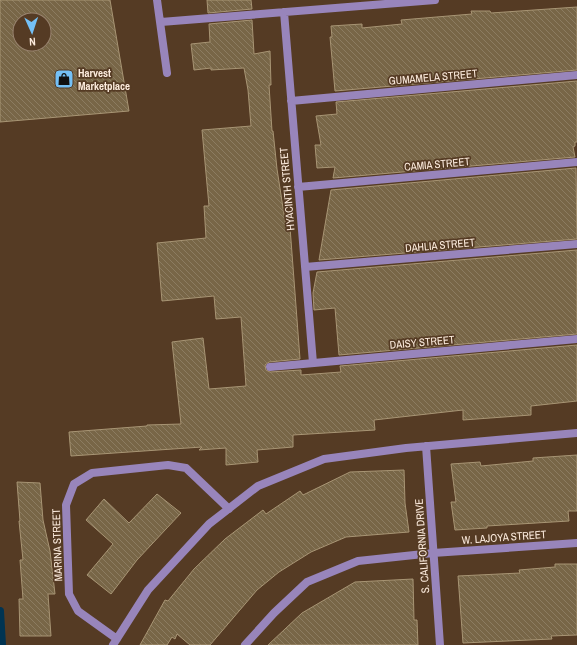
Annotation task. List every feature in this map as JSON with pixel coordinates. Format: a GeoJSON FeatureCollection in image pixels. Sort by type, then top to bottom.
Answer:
{"type":"FeatureCollection","features":[{"type":"Feature","properties":{"kind":"street"},"geometry":{"type":"LineString","coordinates":[[157,0],[167,73]]}},
{"type":"Feature","properties":{"kind":"street"},"geometry":{"type":"LineString","coordinates":[[161,22],[435,0]]}},
{"type":"Feature","properties":{"kind":"street","name":"HYACINTH STREET"},"geometry":{"type":"LineString","coordinates":[[284,12],[313,363]]}},
{"type":"Feature","properties":{"kind":"street","name":"GUMAMELA STREET"},"geometry":{"type":"LineString","coordinates":[[291,101],[577,75]]}},
{"type":"Feature","properties":{"kind":"street","name":"CAMIA STREET"},"geometry":{"type":"LineString","coordinates":[[298,187],[577,162]]}},
{"type":"Feature","properties":{"kind":"street","name":"DAHLIA STREET"},"geometry":{"type":"LineString","coordinates":[[305,267],[577,244]]}},
{"type":"Feature","properties":{"kind":"street","name":"DAISY STREET"},"geometry":{"type":"LineString","coordinates":[[270,367],[577,339]]}},
{"type":"Feature","properties":{"kind":"street"},"geometry":{"type":"LineString","coordinates":[[115,642],[148,590],[209,524],[258,486],[324,459],[426,446],[577,433]]}},
{"type":"Feature","properties":{"kind":"street","name":"S. CALIFORNIA DRIVE"},"geometry":{"type":"LineString","coordinates":[[426,446],[440,645]]}},
{"type":"Feature","properties":{"kind":"street","name":"MARINA STREET"},"geometry":{"type":"LineString","coordinates":[[115,642],[78,612],[69,594],[66,505],[74,484],[92,473],[168,465],[186,468],[229,509]]}},
{"type":"Feature","properties":{"kind":"street","name":"W. LAJOYA STREET"},"geometry":{"type":"LineString","coordinates":[[245,645],[274,613],[307,582],[358,561],[433,553],[577,543]]}},
{"type":"Feature","properties":{"kind":"building","name":"Harvest Marketplace"},"geometry":{"type":"Polygon","coordinates":[[[0,0],[110,0],[129,111],[0,122],[0,0]]]}},
{"type":"Feature","properties":{"kind":"building"},"geometry":{"type":"Polygon","coordinates":[[[207,0],[251,0],[252,9],[208,13],[207,0]]]}},
{"type":"Feature","properties":{"kind":"building"},"geometry":{"type":"Polygon","coordinates":[[[577,7],[577,70],[335,91],[330,37],[332,37],[331,26],[362,24],[362,28],[402,24],[401,20],[472,14],[471,11],[490,11],[491,13],[577,7]]]}},
{"type":"Feature","properties":{"kind":"building"},"geometry":{"type":"Polygon","coordinates":[[[252,20],[254,54],[270,51],[271,85],[269,85],[272,131],[286,227],[290,227],[300,359],[269,362],[265,365],[266,370],[270,372],[301,370],[301,375],[341,372],[340,366],[577,345],[577,401],[531,406],[531,415],[463,420],[463,410],[374,420],[375,430],[293,435],[293,447],[257,450],[258,462],[226,465],[226,448],[199,450],[202,447],[71,456],[69,432],[147,425],[181,424],[172,342],[203,338],[209,389],[246,386],[241,317],[216,319],[214,296],[162,301],[157,243],[206,238],[204,206],[209,206],[202,130],[251,126],[248,90],[244,68],[211,70],[211,68],[194,70],[191,44],[210,42],[209,24],[252,20]]]}},
{"type":"Feature","properties":{"kind":"building"},"geometry":{"type":"Polygon","coordinates":[[[577,81],[577,142],[575,142],[575,146],[573,147],[575,157],[333,178],[335,167],[317,168],[315,145],[321,145],[316,116],[337,114],[336,102],[577,81]]]}},
{"type":"Feature","properties":{"kind":"building"},"geometry":{"type":"Polygon","coordinates":[[[576,168],[577,239],[319,260],[331,190],[576,168]]]}},
{"type":"Feature","properties":{"kind":"building"},"geometry":{"type":"Polygon","coordinates":[[[577,250],[577,334],[339,355],[335,308],[314,310],[313,293],[317,272],[577,250]]]}},
{"type":"Feature","properties":{"kind":"building"},"geometry":{"type":"Polygon","coordinates":[[[577,455],[577,511],[568,511],[569,521],[487,526],[487,528],[455,530],[451,502],[456,502],[451,464],[480,462],[481,466],[533,461],[533,458],[577,455]]]}},
{"type":"Feature","properties":{"kind":"building"},"geometry":{"type":"Polygon","coordinates":[[[404,470],[405,503],[409,532],[346,537],[311,552],[279,572],[257,590],[210,645],[190,645],[177,634],[175,639],[172,637],[167,645],[140,645],[165,600],[168,601],[194,569],[225,539],[263,510],[266,514],[300,491],[303,495],[350,472],[404,470]]]}},
{"type":"Feature","properties":{"kind":"building"},"geometry":{"type":"Polygon","coordinates":[[[17,482],[40,483],[43,520],[50,551],[55,594],[48,594],[51,636],[20,636],[19,599],[23,599],[20,560],[23,560],[17,482]]]}},
{"type":"Feature","properties":{"kind":"building"},"geometry":{"type":"Polygon","coordinates":[[[157,494],[181,513],[137,560],[111,594],[87,575],[113,544],[86,520],[104,499],[129,523],[157,494]]]}},
{"type":"Feature","properties":{"kind":"building"},"geometry":{"type":"Polygon","coordinates":[[[555,564],[577,564],[577,635],[551,636],[552,639],[463,643],[458,576],[520,573],[519,570],[555,567],[555,564]]]}},
{"type":"Feature","properties":{"kind":"building"},"geometry":{"type":"Polygon","coordinates":[[[413,579],[414,620],[417,620],[418,645],[268,645],[302,613],[355,582],[413,579]]]}},
{"type":"Feature","properties":{"kind":"waterway"},"geometry":{"type":"LineString","coordinates":[[0,611],[2,645]]}},
{"type":"Feature","properties":{"kind":"place","name":"Harvest Marketplace"},"geometry":{"type":"Point","coordinates":[64,79]}}]}
